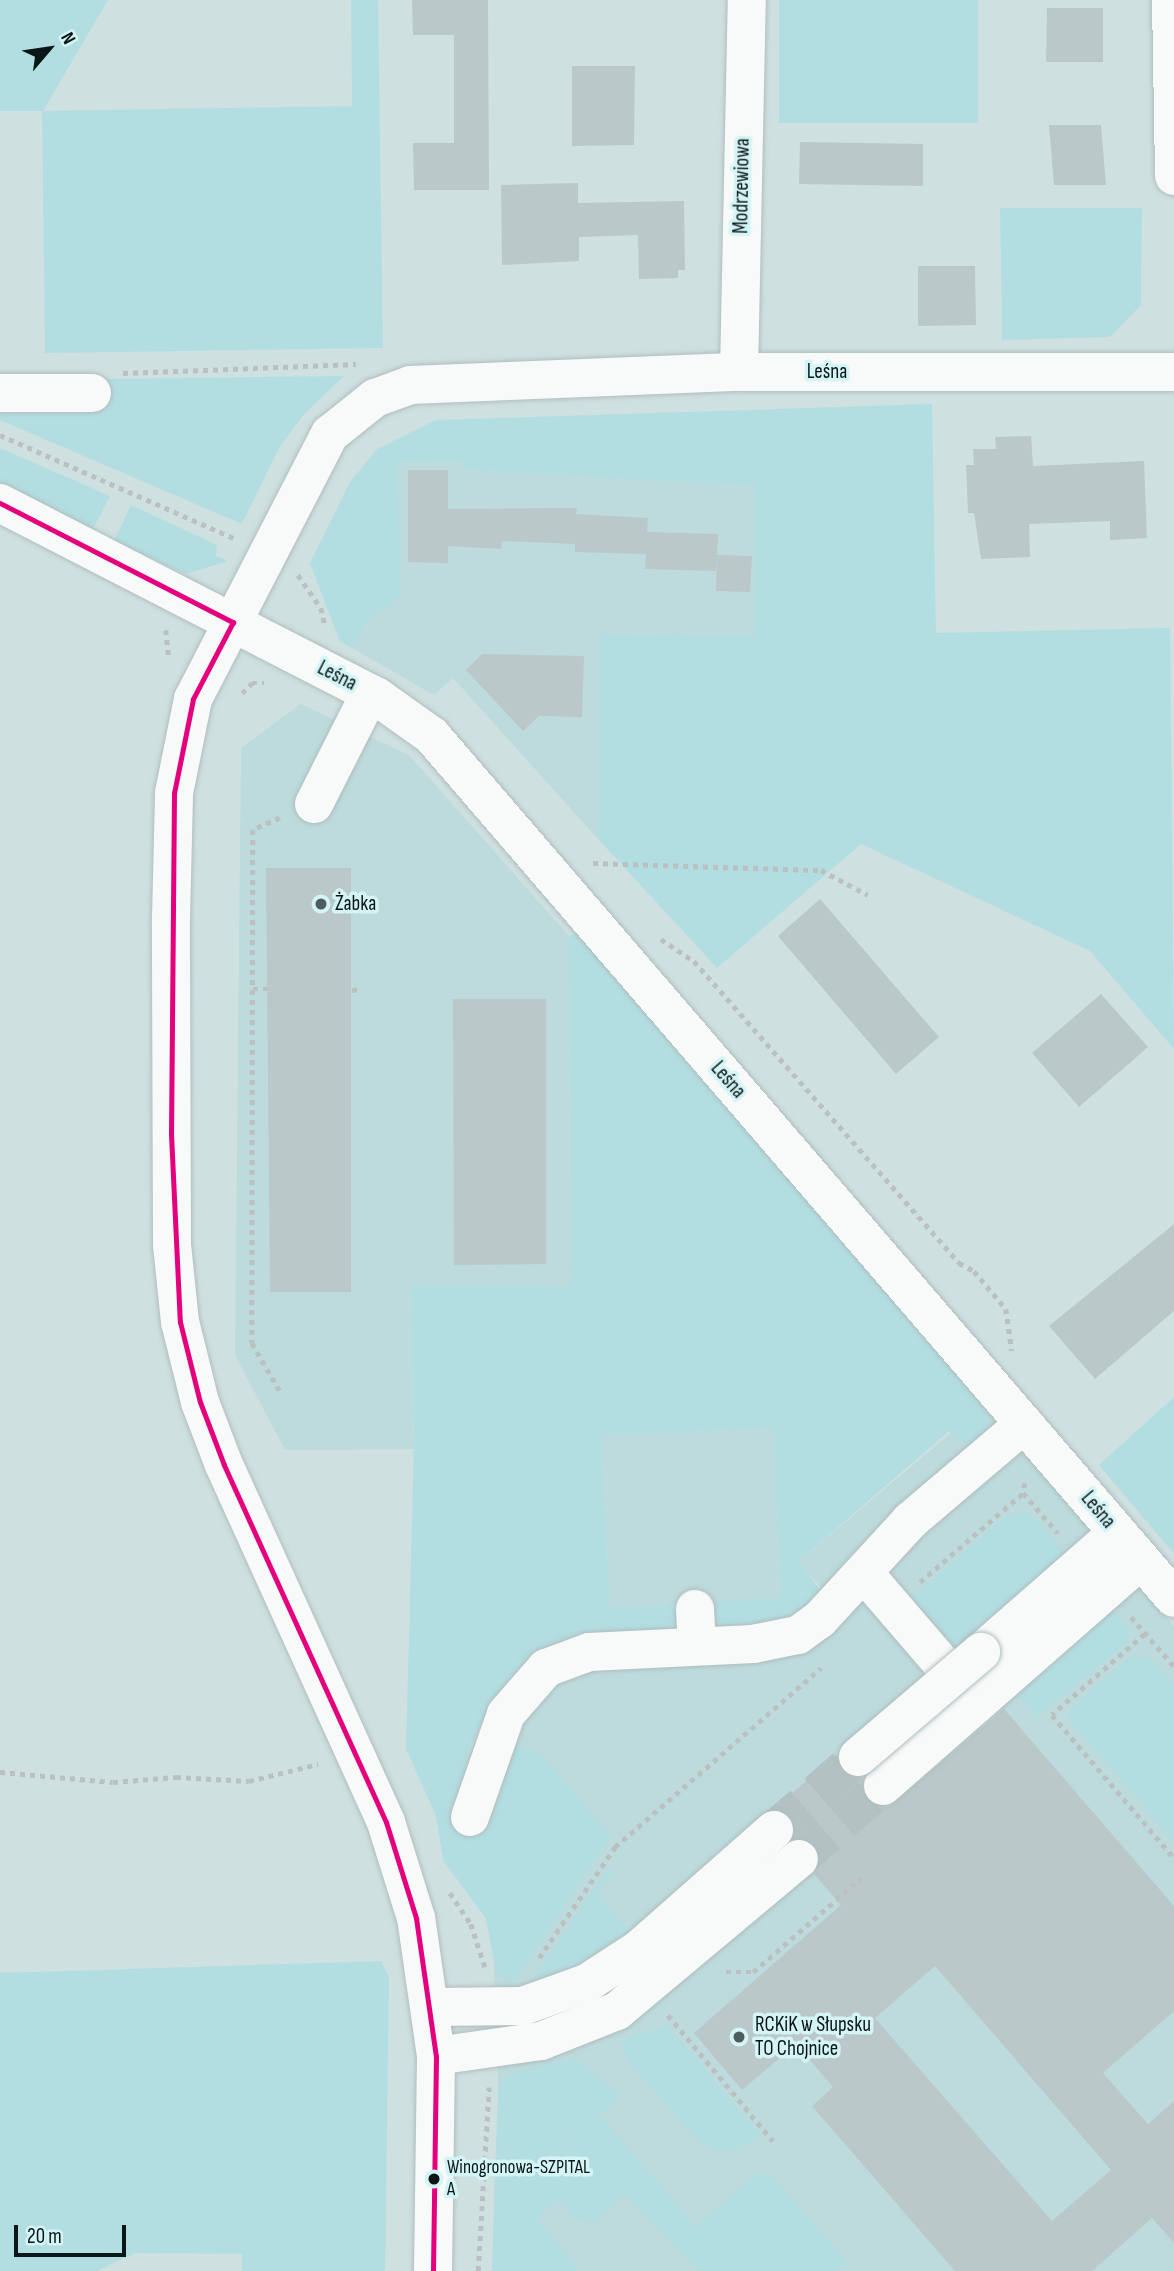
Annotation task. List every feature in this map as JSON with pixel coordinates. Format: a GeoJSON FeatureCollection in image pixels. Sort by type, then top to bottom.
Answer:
{"type":"FeatureCollection","features":[{"type":"Feature","properties":{"kind":"street","name":"Modrzewiowa"},"geometry":{"type":"LineString","coordinates":[[738,372],[747,0]]}},
{"type":"Feature","properties":{"kind":"street"},"geometry":{"type":"LineString","coordinates":[[1171,0],[1174,176]]}},
{"type":"Feature","properties":{"kind":"street","name":"Leśna"},"geometry":{"type":"LineString","coordinates":[[233,622],[331,434],[375,398],[410,385],[450,380],[738,372],[1174,372]]}},
{"type":"Feature","properties":{"kind":"street"},"geometry":{"type":"LineString","coordinates":[[0,393],[93,393]]}},
{"type":"Feature","properties":{"kind":"street","name":"Leśna"},"geometry":{"type":"LineString","coordinates":[[0,503],[370,693],[432,736],[1174,1598]]}},
{"type":"Feature","properties":{"kind":"street"},"geometry":{"type":"LineString","coordinates":[[233,622],[193,699],[174,793],[171,1134],[180,1322],[200,1402],[224,1465],[386,1822],[416,1918],[436,2056],[433,2271]]}},
{"type":"Feature","properties":{"kind":"street"},"geometry":{"type":"LineString","coordinates":[[314,804],[370,693]]}},
{"type":"Feature","properties":{"kind":"street"},"geometry":{"type":"LineString","coordinates":[[470,1817],[506,1714],[546,1668],[589,1652],[773,1643],[798,1635],[864,1573],[910,1521],[1024,1424]]}},
{"type":"Feature","properties":{"kind":"street"},"geometry":{"type":"LineString","coordinates":[[858,1757],[981,1652],[1129,1547]]}},
{"type":"Feature","properties":{"kind":"street"},"geometry":{"type":"LineString","coordinates":[[883,1786],[1129,1547]]}},
{"type":"Feature","properties":{"kind":"street"},"geometry":{"type":"LineString","coordinates":[[864,1573],[944,1666]]}},
{"type":"Feature","properties":{"kind":"street"},"geometry":{"type":"LineString","coordinates":[[695,1609],[697,1646]]}},
{"type":"Feature","properties":{"kind":"street"},"geometry":{"type":"LineString","coordinates":[[431,2007],[515,2007],[587,1983],[656,1932],[774,1830]]}},
{"type":"Feature","properties":{"kind":"street"},"geometry":{"type":"LineString","coordinates":[[436,2056],[541,2041],[617,2011],[799,1859]]}},
{"type":"Feature","properties":{"kind":"path"},"geometry":{"type":"LineString","coordinates":[[0,435],[242,542]]}},
{"type":"Feature","properties":{"kind":"path"},"geometry":{"type":"LineString","coordinates":[[295,570],[321,608],[326,634]]}},
{"type":"Feature","properties":{"kind":"path"},"geometry":{"type":"LineString","coordinates":[[237,697],[252,683],[278,684]]}},
{"type":"Feature","properties":{"kind":"path"},"geometry":{"type":"LineString","coordinates":[[281,1393],[251,1343],[253,830],[314,804]]}},
{"type":"Feature","properties":{"kind":"path"},"geometry":{"type":"LineString","coordinates":[[584,863],[803,868],[839,876],[868,895]]}},
{"type":"Feature","properties":{"kind":"path"},"geometry":{"type":"LineString","coordinates":[[651,933],[694,961],[959,1264],[974,1270],[1006,1309],[1013,1356]]}},
{"type":"Feature","properties":{"kind":"path"},"geometry":{"type":"LineString","coordinates":[[253,989],[270,989]]}},
{"type":"Feature","properties":{"kind":"path"},"geometry":{"type":"LineString","coordinates":[[352,990],[362,989]]}},
{"type":"Feature","properties":{"kind":"path"},"geometry":{"type":"LineString","coordinates":[[893,1606],[1023,1493]]}},
{"type":"Feature","properties":{"kind":"path"},"geometry":{"type":"LineString","coordinates":[[1145,1634],[1052,1715],[1174,1858]]}},
{"type":"Feature","properties":{"kind":"path"},"geometry":{"type":"LineString","coordinates":[[515,2007],[514,1994],[615,1847],[831,1660]]}},
{"type":"Feature","properties":{"kind":"path"},"geometry":{"type":"LineString","coordinates":[[0,1772],[113,1782],[176,1777],[249,1781],[319,1764]]}},
{"type":"Feature","properties":{"kind":"path"},"geometry":{"type":"LineString","coordinates":[[737,1970],[753,1972],[862,1878]]}},
{"type":"Feature","properties":{"kind":"path"},"geometry":{"type":"LineString","coordinates":[[447,1888],[471,1924],[487,1977]]}},
{"type":"Feature","properties":{"kind":"path"},"geometry":{"type":"LineString","coordinates":[[668,2014],[774,2141]]}},
{"type":"Feature","properties":{"kind":"path"},"geometry":{"type":"LineString","coordinates":[[478,2271],[490,2073]]}},
{"type":"Feature","properties":{"kind":"shaded area"},"geometry":{"type":"Polygon","coordinates":[[[0,0],[108,0],[43,111],[352,106],[351,0],[378,0],[383,348],[45,353],[42,111],[0,111],[0,0]]]}},
{"type":"Feature","properties":{"kind":"shaded area"},"geometry":{"type":"Polygon","coordinates":[[[779,0],[978,0],[978,123],[779,123],[779,0]]]}},
{"type":"Feature","properties":{"kind":"shaded area"},"geometry":{"type":"Polygon","coordinates":[[[1000,208],[1142,208],[1141,305],[1110,337],[1002,340],[1000,208]]]}},
{"type":"Feature","properties":{"kind":"shaded area"},"geometry":{"type":"Polygon","coordinates":[[[344,376],[304,414],[279,448],[242,524],[0,420],[0,411],[101,379],[344,376]]]}},
{"type":"Feature","properties":{"kind":"shaded area"},"geometry":{"type":"Polygon","coordinates":[[[932,404],[936,633],[1170,628],[1174,1049],[1090,951],[861,844],[717,968],[598,839],[600,634],[755,636],[755,486],[464,470],[464,461],[397,462],[401,596],[372,617],[352,648],[340,642],[310,563],[350,482],[377,449],[436,420],[932,404]]]}},
{"type":"Feature","properties":{"kind":"shaded area"},"geometry":{"type":"Polygon","coordinates":[[[0,448],[110,496],[92,531],[0,485],[0,448]]]}},
{"type":"Feature","properties":{"kind":"shaded area"},"geometry":{"type":"Polygon","coordinates":[[[465,461],[465,470],[755,486],[755,636],[600,634],[598,839],[453,678],[434,695],[352,648],[372,617],[401,596],[396,462],[465,461]]]}},
{"type":"Feature","properties":{"kind":"shaded area"},"geometry":{"type":"Polygon","coordinates":[[[131,505],[217,545],[216,556],[228,561],[186,574],[114,541],[131,505]]]}},
{"type":"Feature","properties":{"kind":"shaded area"},"geometry":{"type":"Polygon","coordinates":[[[301,704],[410,756],[569,936],[570,1286],[410,1284],[414,1449],[285,1450],[235,1355],[241,748],[301,704]]]}},
{"type":"Feature","properties":{"kind":"shaded area"},"geometry":{"type":"Polygon","coordinates":[[[577,933],[984,1405],[988,1425],[976,1444],[962,1442],[949,1431],[799,1561],[823,1594],[784,1624],[722,1627],[705,1602],[780,1598],[773,1428],[602,1436],[610,1608],[685,1604],[678,1623],[667,1631],[535,1654],[509,1679],[481,1724],[466,1758],[454,1819],[487,1832],[511,1750],[523,1746],[544,1757],[611,1836],[512,1984],[497,1973],[486,1919],[443,1860],[436,1816],[406,1749],[414,1441],[410,1284],[570,1286],[569,936],[577,933]]]}},
{"type":"Feature","properties":{"kind":"shaded area"},"geometry":{"type":"Polygon","coordinates":[[[1174,1397],[1174,1554],[1099,1465],[1174,1397]]]}},
{"type":"Feature","properties":{"kind":"shaded area"},"geometry":{"type":"Polygon","coordinates":[[[984,1405],[1174,1626],[1174,2271],[492,2271],[498,2080],[494,1962],[486,1919],[453,1818],[466,1758],[509,1679],[536,1654],[685,1604],[610,1608],[602,1436],[773,1428],[780,1599],[705,1602],[711,1619],[823,1589],[798,1562],[984,1405]]]}},
{"type":"Feature","properties":{"kind":"shaded area"},"geometry":{"type":"Polygon","coordinates":[[[1029,1512],[1065,1554],[950,1653],[906,1602],[1006,1516],[1029,1512]]]}},
{"type":"Feature","properties":{"kind":"shaded area"},"geometry":{"type":"Polygon","coordinates":[[[1112,1609],[1128,1629],[1128,1642],[1037,1717],[1015,1691],[1112,1609]]]}},
{"type":"Feature","properties":{"kind":"shaded area"},"geometry":{"type":"Polygon","coordinates":[[[1129,1657],[1150,1658],[1174,1684],[1174,1841],[1068,1718],[1071,1708],[1129,1657]]]}},
{"type":"Feature","properties":{"kind":"shaded area"},"geometry":{"type":"Polygon","coordinates":[[[607,1870],[617,1870],[597,1893],[632,1934],[597,1961],[527,1987],[607,1870]]]}},
{"type":"Feature","properties":{"kind":"shaded area"},"geometry":{"type":"Polygon","coordinates":[[[381,1961],[389,1978],[385,2271],[242,2271],[242,2254],[135,2253],[97,2271],[0,2271],[0,1973],[381,1961]]]}},
{"type":"Feature","properties":{"kind":"shaded area"},"geometry":{"type":"Polygon","coordinates":[[[668,2025],[760,2135],[751,2143],[724,2152],[702,2145],[629,2063],[621,2041],[668,2025]]]}},
{"type":"Feature","properties":{"kind":"shaded area"},"geometry":{"type":"Polygon","coordinates":[[[576,2058],[621,2097],[544,2159],[601,2116],[696,2227],[755,2175],[769,2173],[847,2262],[837,2271],[699,2271],[625,2194],[594,2222],[576,2220],[559,2200],[537,2218],[580,2271],[492,2271],[499,2084],[515,2072],[576,2058]]]}},
{"type":"Feature","properties":{"kind":"building"},"geometry":{"type":"Polygon","coordinates":[[[412,0],[488,0],[489,190],[414,190],[413,143],[454,143],[454,35],[413,35],[412,0]]]}},
{"type":"Feature","properties":{"kind":"building"},"geometry":{"type":"Polygon","coordinates":[[[1047,8],[1103,8],[1103,62],[1046,62],[1047,8]]]}},
{"type":"Feature","properties":{"kind":"building"},"geometry":{"type":"Polygon","coordinates":[[[572,66],[635,66],[634,145],[572,146],[572,66]]]}},
{"type":"Feature","properties":{"kind":"building"},"geometry":{"type":"Polygon","coordinates":[[[1049,125],[1101,125],[1106,185],[1054,185],[1049,125]]]}},
{"type":"Feature","properties":{"kind":"building"},"geometry":{"type":"Polygon","coordinates":[[[800,142],[923,144],[923,186],[799,184],[800,142]]]}},
{"type":"Feature","properties":{"kind":"building"},"geometry":{"type":"Polygon","coordinates":[[[578,183],[578,203],[684,201],[685,270],[678,270],[678,278],[639,279],[638,235],[579,237],[579,261],[502,265],[501,185],[578,183]]]}},
{"type":"Feature","properties":{"kind":"building"},"geometry":{"type":"Polygon","coordinates":[[[918,266],[975,266],[976,325],[918,326],[918,266]]]}},
{"type":"Feature","properties":{"kind":"building"},"geometry":{"type":"Polygon","coordinates":[[[1031,436],[1033,466],[1144,461],[1147,538],[1110,540],[1110,521],[1029,524],[1030,557],[981,559],[974,513],[968,513],[966,465],[974,465],[973,449],[996,449],[995,437],[1031,436]]]}},
{"type":"Feature","properties":{"kind":"building"},"geometry":{"type":"Polygon","coordinates":[[[408,470],[448,470],[448,509],[577,508],[576,514],[648,518],[647,532],[718,534],[716,571],[645,569],[646,554],[575,552],[575,544],[502,541],[501,549],[448,546],[448,563],[408,562],[408,470]]]}},
{"type":"Feature","properties":{"kind":"building"},"geometry":{"type":"Polygon","coordinates":[[[717,555],[752,556],[750,592],[716,591],[717,555]]]}},
{"type":"Feature","properties":{"kind":"building"},"geometry":{"type":"Polygon","coordinates":[[[482,654],[584,656],[582,717],[539,716],[523,731],[466,670],[482,654]]]}},
{"type":"Feature","properties":{"kind":"building"},"geometry":{"type":"Polygon","coordinates":[[[266,868],[351,868],[351,1292],[270,1292],[266,868]]]}},
{"type":"Feature","properties":{"kind":"building"},"geometry":{"type":"Polygon","coordinates":[[[820,899],[939,1037],[896,1074],[778,936],[820,899]]]}},
{"type":"Feature","properties":{"kind":"building"},"geometry":{"type":"Polygon","coordinates":[[[1101,994],[1148,1047],[1079,1107],[1032,1053],[1101,994]]]}},
{"type":"Feature","properties":{"kind":"building"},"geometry":{"type":"Polygon","coordinates":[[[453,999],[546,999],[546,1264],[454,1265],[453,999]]]}},
{"type":"Feature","properties":{"kind":"building"},"geometry":{"type":"Polygon","coordinates":[[[1174,1224],[1174,1311],[1095,1379],[1049,1326],[1174,1224]]]}},
{"type":"Feature","properties":{"kind":"building"},"geometry":{"type":"Polygon","coordinates":[[[1004,1709],[1174,1906],[1174,2011],[1103,2073],[1148,2124],[1174,2101],[1174,2243],[1152,2218],[1092,2271],[955,2271],[812,2106],[833,2087],[796,2044],[742,2090],[694,2033],[841,1905],[814,1874],[821,1856],[816,1846],[794,1838],[791,1816],[774,1809],[837,1754],[842,1772],[863,1778],[867,1801],[888,1807],[1004,1709]],[[935,1966],[875,2018],[1052,2221],[1111,2170],[935,1966]]]}},
{"type":"Feature","properties":{"kind":"tunnel"},"geometry":{"type":"LineString","coordinates":[[774,1830],[858,1757]]}},
{"type":"Feature","properties":{"kind":"tunnel"},"geometry":{"type":"LineString","coordinates":[[799,1859],[883,1786]]}},
{"type":"Feature","properties":{"kind":"transit line"},"geometry":{"type":"LineString","coordinates":[[0,503],[233,622]]}},
{"type":"Feature","properties":{"kind":"transit line"},"geometry":{"type":"LineString","coordinates":[[233,622],[193,699],[174,793],[171,1134],[180,1322],[200,1402],[224,1465],[386,1822],[416,1918],[436,2056],[433,2271]]}},
{"type":"Feature","properties":{"kind":"place","name":"Żabka"},"geometry":{"type":"Point","coordinates":[321,904]}},
{"type":"Feature","properties":{"kind":"place","name":"RCKiK w Słupsku TO Chojnice"},"geometry":{"type":"Point","coordinates":[739,2037]}},
{"type":"Feature","properties":{"kind":"place","name":"Winogronowa-SZPITAL A"},"geometry":{"type":"Point","coordinates":[434,2179]}}]}
